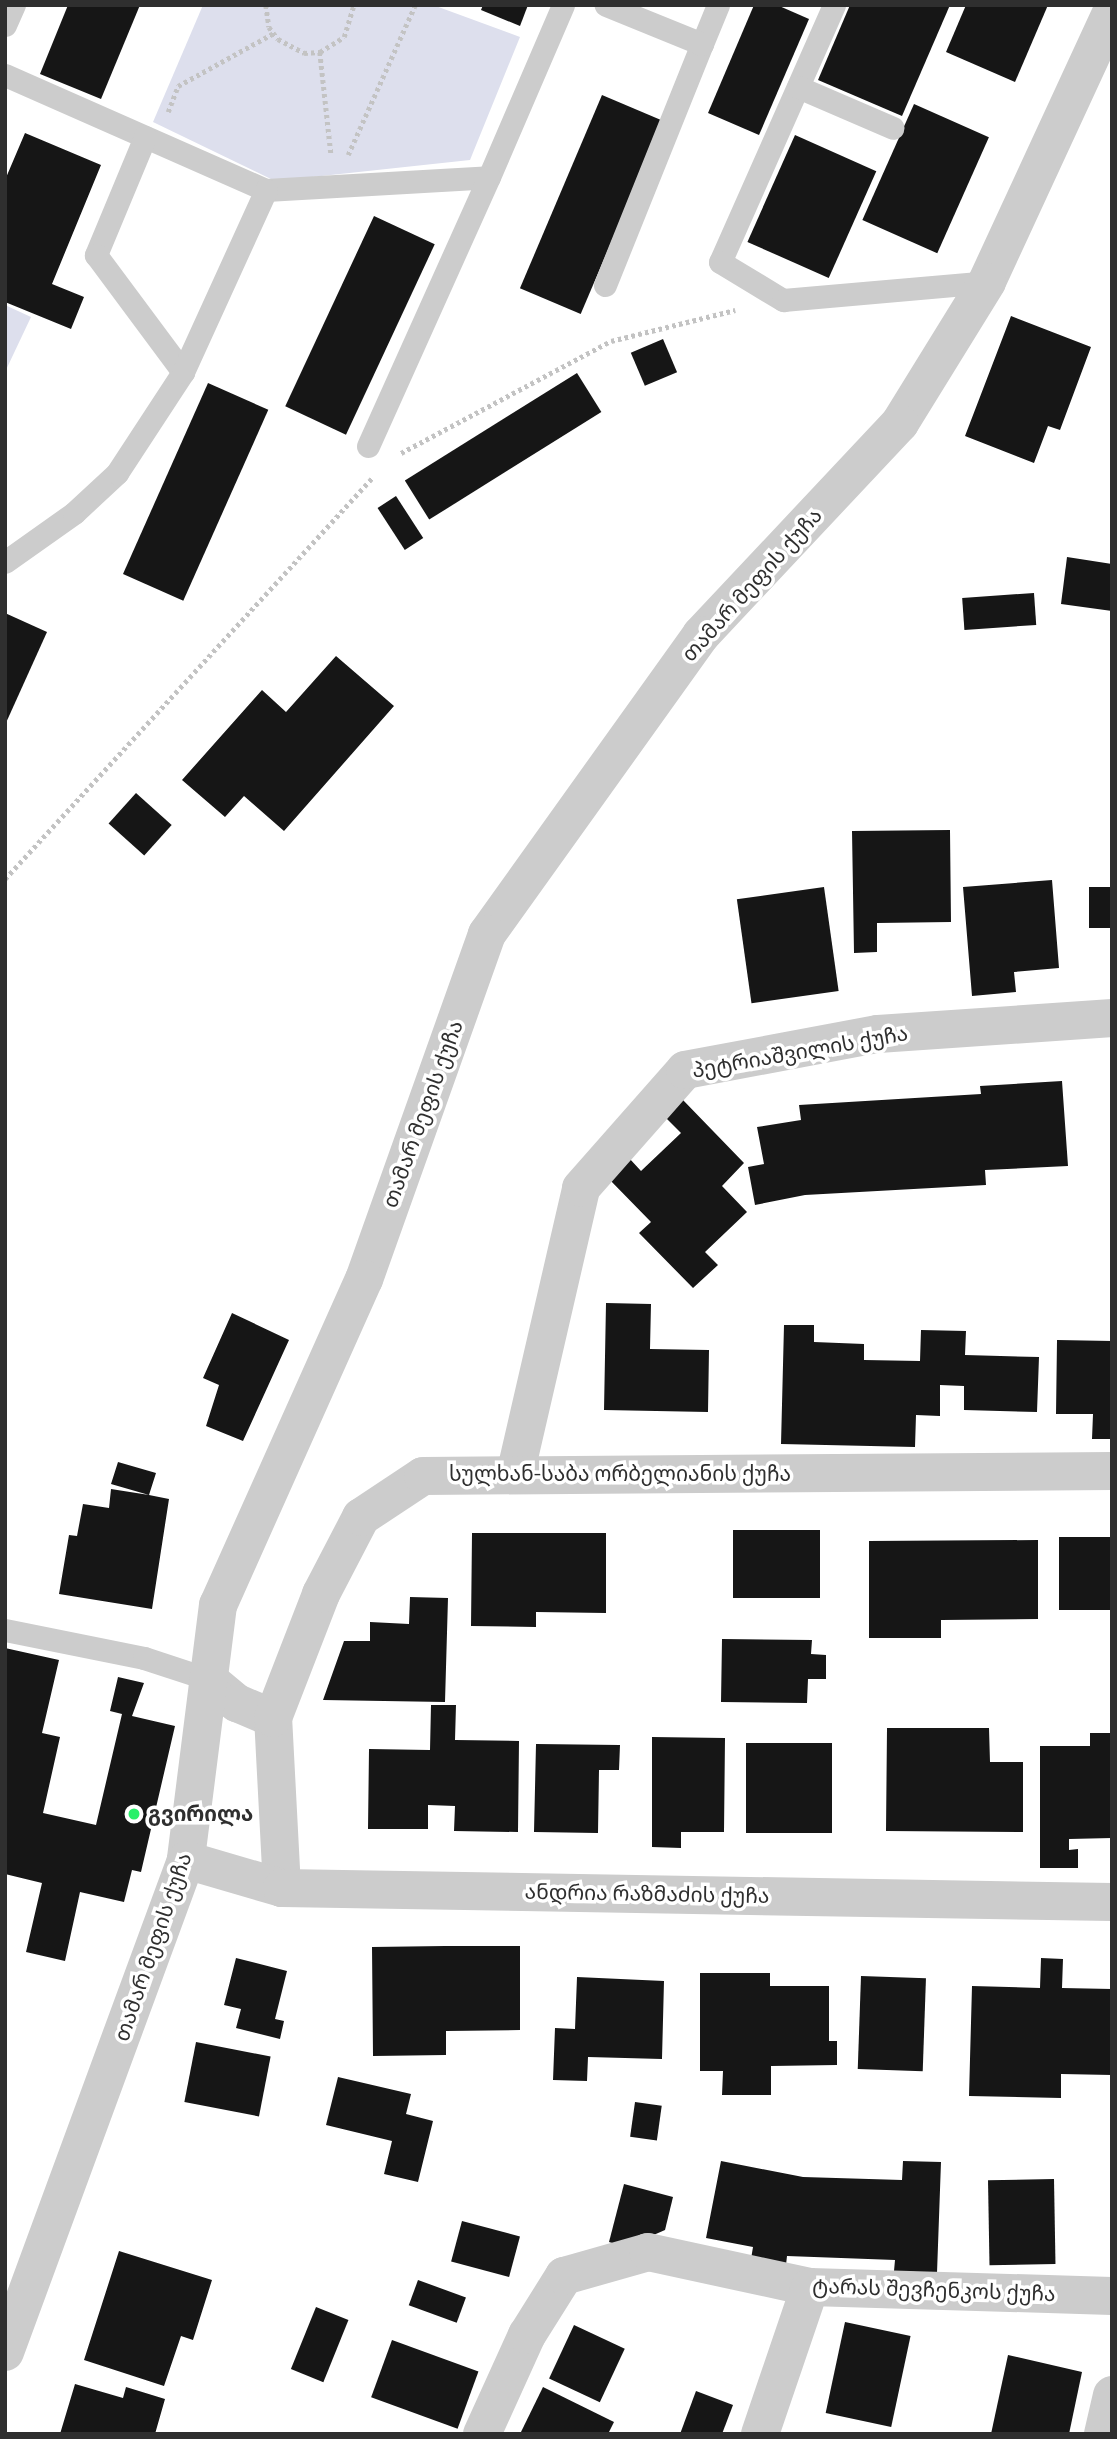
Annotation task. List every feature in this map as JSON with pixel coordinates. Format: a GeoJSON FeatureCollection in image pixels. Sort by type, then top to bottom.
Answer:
{"type":"FeatureCollection","features":[{"type":"Feature","properties":{"kind":"street","name":"თამარ მეფის ქუჩა"},"geometry":{"type":"LineString","coordinates":[[5,2352],[187,1860],[218,1605],[364,1279],[487,934],[701,635],[901,423],[987,282],[1112,11]]}},
{"type":"Feature","properties":{"kind":"street","name":"პეტრიაშვილის ქუჩა"},"geometry":{"type":"LineString","coordinates":[[515,1475],[581,1188],[685,1070],[878,1034],[1112,1018]]}},
{"type":"Feature","properties":{"kind":"street","name":"სულხან-საბა ორბელიანის ქუჩა"},"geometry":{"type":"LineString","coordinates":[[282,1888],[274,1718],[321,1594],[361,1517],[422,1476],[1112,1471]]}},
{"type":"Feature","properties":{"kind":"street"},"geometry":{"type":"LineString","coordinates":[[208,1679],[237,1703],[274,1718]]}},
{"type":"Feature","properties":{"kind":"street","name":"ანდრია რაზმაძის ქუჩა"},"geometry":{"type":"LineString","coordinates":[[187,1860],[282,1888],[1112,1902]]}},
{"type":"Feature","properties":{"kind":"street","name":"ტარას შევჩენკოს ქუჩა"},"geometry":{"type":"LineString","coordinates":[[482,2434],[527,2335],[564,2276],[648,2252],[810,2287],[1112,2296]]}},
{"type":"Feature","properties":{"kind":"street"},"geometry":{"type":"LineString","coordinates":[[760,2434],[810,2287]]}},
{"type":"Feature","properties":{"kind":"street"},"geometry":{"type":"LineString","coordinates":[[1103,2434],[1112,2395]]}},
{"type":"Feature","properties":{"kind":"lane"},"geometry":{"type":"LineString","coordinates":[[5,25],[14,5]]}},
{"type":"Feature","properties":{"kind":"lane"},"geometry":{"type":"LineString","coordinates":[[368,446],[563,5]]}},
{"type":"Feature","properties":{"kind":"lane"},"geometry":{"type":"LineString","coordinates":[[606,5],[702,44]]}},
{"type":"Feature","properties":{"kind":"lane"},"geometry":{"type":"LineString","coordinates":[[605,285],[718,5]]}},
{"type":"Feature","properties":{"kind":"lane"},"geometry":{"type":"LineString","coordinates":[[834,5],[720,262],[783,300],[987,282]]}},
{"type":"Feature","properties":{"kind":"lane"},"geometry":{"type":"LineString","coordinates":[[5,75],[266,191],[489,177]]}},
{"type":"Feature","properties":{"kind":"lane"},"geometry":{"type":"LineString","coordinates":[[798,87],[893,128]]}},
{"type":"Feature","properties":{"kind":"lane"},"geometry":{"type":"LineString","coordinates":[[145,136],[96,255],[183,372]]}},
{"type":"Feature","properties":{"kind":"lane"},"geometry":{"type":"LineString","coordinates":[[5,562],[74,513],[117,473],[183,372],[266,191]]}},
{"type":"Feature","properties":{"kind":"lane"},"geometry":{"type":"LineString","coordinates":[[5,1630],[144,1658],[208,1679]]}},
{"type":"Feature","properties":{"kind":"path"},"geometry":{"type":"LineString","coordinates":[[266,5],[274,33],[290,48],[320,52],[344,37],[354,5]]}},
{"type":"Feature","properties":{"kind":"path"},"geometry":{"type":"LineString","coordinates":[[320,52],[332,162],[346,160],[415,5]]}},
{"type":"Feature","properties":{"kind":"path"},"geometry":{"type":"LineString","coordinates":[[180,120],[167,115],[178,86],[274,33]]}},
{"type":"Feature","properties":{"kind":"path"},"geometry":{"type":"LineString","coordinates":[[389,459],[611,341],[783,300]]}},
{"type":"Feature","properties":{"kind":"path"},"geometry":{"type":"LineString","coordinates":[[5,879],[380,470]]}},
{"type":"Feature","properties":{"kind":"shaded area"},"geometry":{"type":"Polygon","coordinates":[[[203,5],[433,5],[520,37],[470,160],[275,181],[153,122],[203,5]]]}},
{"type":"Feature","properties":{"kind":"shaded area"},"geometry":{"type":"Polygon","coordinates":[[[5,305],[31,317],[5,372],[5,305]]]}},
{"type":"Feature","properties":{"kind":"building"},"geometry":{"type":"Polygon","coordinates":[[[68,5],[140,5],[101,99],[40,74],[68,5]]]}},
{"type":"Feature","properties":{"kind":"building"},"geometry":{"type":"Polygon","coordinates":[[[483,5],[528,5],[520,26],[481,10],[483,5]]]}},
{"type":"Feature","properties":{"kind":"building"},"geometry":{"type":"Polygon","coordinates":[[[754,5],[777,5],[809,19],[759,135],[708,113],[754,5]]]}},
{"type":"Feature","properties":{"kind":"building"},"geometry":{"type":"Polygon","coordinates":[[[850,5],[950,5],[902,116],[818,80],[850,5]]]}},
{"type":"Feature","properties":{"kind":"building"},"geometry":{"type":"Polygon","coordinates":[[[966,5],[1048,5],[1015,82],[946,52],[966,5]]]}},
{"type":"Feature","properties":{"kind":"building"},"geometry":{"type":"Polygon","coordinates":[[[602,95],[663,121],[581,314],[520,288],[602,95]]]}},
{"type":"Feature","properties":{"kind":"building"},"geometry":{"type":"Polygon","coordinates":[[[914,104],[989,137],[937,253],[862,220],[914,104]]]}},
{"type":"Feature","properties":{"kind":"building"},"geometry":{"type":"Polygon","coordinates":[[[25,133],[101,165],[52,284],[84,297],[71,329],[5,302],[5,180],[25,133]]]}},
{"type":"Feature","properties":{"kind":"building"},"geometry":{"type":"Polygon","coordinates":[[[795,135],[876,171],[829,278],[747,242],[795,135]]]}},
{"type":"Feature","properties":{"kind":"building"},"geometry":{"type":"Polygon","coordinates":[[[374,216],[435,244],[346,435],[285,406],[374,216]]]}},
{"type":"Feature","properties":{"kind":"building"},"geometry":{"type":"Polygon","coordinates":[[[1011,316],[1091,347],[1060,430],[1048,426],[1034,463],[965,436],[1011,316]]]}},
{"type":"Feature","properties":{"kind":"building"},"geometry":{"type":"Polygon","coordinates":[[[663,339],[677,372],[645,386],[631,353],[663,339]]]}},
{"type":"Feature","properties":{"kind":"building"},"geometry":{"type":"Polygon","coordinates":[[[577,373],[601,412],[429,520],[405,481],[577,373]]]}},
{"type":"Feature","properties":{"kind":"building"},"geometry":{"type":"Polygon","coordinates":[[[208,383],[268,410],[183,601],[123,574],[208,383]]]}},
{"type":"Feature","properties":{"kind":"building"},"geometry":{"type":"Polygon","coordinates":[[[396,496],[423,538],[405,550],[378,508],[396,496]]]}},
{"type":"Feature","properties":{"kind":"building"},"geometry":{"type":"Polygon","coordinates":[[[1067,557],[1112,564],[1112,611],[1061,604],[1067,557]]]}},
{"type":"Feature","properties":{"kind":"building"},"geometry":{"type":"Polygon","coordinates":[[[1034,593],[1036,625],[964,630],[962,598],[1034,593]]]}},
{"type":"Feature","properties":{"kind":"building"},"geometry":{"type":"Polygon","coordinates":[[[5,613],[47,632],[5,725],[5,613]]]}},
{"type":"Feature","properties":{"kind":"building"},"geometry":{"type":"Polygon","coordinates":[[[336,656],[394,706],[284,831],[244,796],[225,817],[182,780],[262,690],[286,712],[336,656]]]}},
{"type":"Feature","properties":{"kind":"building"},"geometry":{"type":"Polygon","coordinates":[[[136,793],[172,825],[144,856],[109,823],[136,793]]]}},
{"type":"Feature","properties":{"kind":"building"},"geometry":{"type":"Polygon","coordinates":[[[950,830],[951,922],[877,923],[877,952],[854,953],[852,831],[950,830]]]}},
{"type":"Feature","properties":{"kind":"building"},"geometry":{"type":"Polygon","coordinates":[[[1052,880],[1059,968],[1014,972],[1016,992],[972,996],[963,887],[1052,880]]]}},
{"type":"Feature","properties":{"kind":"building"},"geometry":{"type":"Polygon","coordinates":[[[824,887],[839,991],[751,1003],[737,899],[824,887]]]}},
{"type":"Feature","properties":{"kind":"building"},"geometry":{"type":"Polygon","coordinates":[[[1089,887],[1112,887],[1112,928],[1089,928],[1089,887]]]}},
{"type":"Feature","properties":{"kind":"building"},"geometry":{"type":"Polygon","coordinates":[[[1062,1081],[1068,1166],[985,1170],[986,1185],[805,1195],[755,1205],[748,1167],[764,1164],[757,1127],[801,1120],[799,1105],[981,1094],[980,1086],[1062,1081]]]}},
{"type":"Feature","properties":{"kind":"building"},"geometry":{"type":"Polygon","coordinates":[[[683,1100],[744,1163],[722,1186],[747,1212],[705,1252],[718,1265],[693,1288],[639,1233],[651,1222],[608,1178],[629,1158],[641,1171],[681,1133],[665,1117],[683,1100]]]}},
{"type":"Feature","properties":{"kind":"building"},"geometry":{"type":"Polygon","coordinates":[[[606,1303],[651,1304],[650,1349],[709,1350],[708,1412],[604,1410],[606,1303]]]}},
{"type":"Feature","properties":{"kind":"building"},"geometry":{"type":"Polygon","coordinates":[[[232,1313],[289,1340],[243,1441],[206,1426],[219,1385],[203,1378],[232,1313]]]}},
{"type":"Feature","properties":{"kind":"building"},"geometry":{"type":"Polygon","coordinates":[[[784,1325],[814,1325],[814,1342],[864,1344],[864,1360],[920,1361],[921,1330],[966,1331],[965,1355],[1039,1357],[1037,1412],[964,1410],[964,1386],[940,1385],[940,1416],[916,1415],[915,1447],[781,1444],[784,1325]]]}},
{"type":"Feature","properties":{"kind":"building"},"geometry":{"type":"Polygon","coordinates":[[[1057,1340],[1112,1341],[1112,1439],[1092,1439],[1093,1414],[1056,1414],[1057,1340]]]}},
{"type":"Feature","properties":{"kind":"building"},"geometry":{"type":"Polygon","coordinates":[[[118,1462],[156,1473],[149,1495],[111,1484],[118,1462]]]}},
{"type":"Feature","properties":{"kind":"building"},"geometry":{"type":"Polygon","coordinates":[[[111,1489],[169,1499],[152,1609],[59,1594],[69,1535],[77,1536],[83,1504],[109,1508],[111,1489]]]}},
{"type":"Feature","properties":{"kind":"building"},"geometry":{"type":"Polygon","coordinates":[[[733,1530],[820,1530],[820,1598],[733,1598],[733,1530]]]}},
{"type":"Feature","properties":{"kind":"building"},"geometry":{"type":"Polygon","coordinates":[[[472,1533],[606,1533],[606,1613],[536,1612],[536,1627],[471,1626],[472,1533]]]}},
{"type":"Feature","properties":{"kind":"building"},"geometry":{"type":"Polygon","coordinates":[[[1059,1537],[1112,1537],[1112,1610],[1059,1610],[1059,1537]]]}},
{"type":"Feature","properties":{"kind":"building"},"geometry":{"type":"Polygon","coordinates":[[[1038,1540],[1038,1619],[941,1620],[941,1638],[869,1638],[869,1541],[1038,1540]]]}},
{"type":"Feature","properties":{"kind":"building"},"geometry":{"type":"Polygon","coordinates":[[[410,1597],[448,1598],[445,1702],[323,1700],[344,1641],[370,1641],[370,1622],[409,1624],[410,1597]]]}},
{"type":"Feature","properties":{"kind":"building"},"geometry":{"type":"Polygon","coordinates":[[[722,1639],[812,1640],[811,1654],[826,1655],[826,1679],[808,1679],[807,1703],[721,1702],[722,1639]]]}},
{"type":"Feature","properties":{"kind":"building"},"geometry":{"type":"Polygon","coordinates":[[[5,1648],[59,1660],[42,1733],[60,1737],[43,1813],[96,1825],[122,1714],[110,1711],[118,1677],[144,1683],[132,1716],[175,1726],[141,1872],[132,1870],[124,1902],[80,1892],[65,1961],[26,1952],[42,1883],[5,1874],[5,1648]]]}},
{"type":"Feature","properties":{"kind":"building"},"geometry":{"type":"Polygon","coordinates":[[[431,1705],[456,1705],[455,1740],[519,1741],[518,1832],[454,1831],[455,1806],[428,1805],[428,1829],[368,1829],[369,1749],[430,1750],[431,1705]]]}},
{"type":"Feature","properties":{"kind":"building"},"geometry":{"type":"Polygon","coordinates":[[[887,1728],[989,1728],[990,1762],[1023,1762],[1023,1832],[886,1831],[887,1728]]]}},
{"type":"Feature","properties":{"kind":"building"},"geometry":{"type":"Polygon","coordinates":[[[1090,1733],[1112,1733],[1112,1838],[1069,1839],[1069,1850],[1078,1849],[1078,1868],[1040,1868],[1040,1746],[1090,1746],[1090,1733]]]}},
{"type":"Feature","properties":{"kind":"building"},"geometry":{"type":"Polygon","coordinates":[[[652,1737],[725,1738],[724,1832],[681,1832],[681,1848],[652,1847],[652,1737]]]}},
{"type":"Feature","properties":{"kind":"building"},"geometry":{"type":"Polygon","coordinates":[[[746,1743],[832,1743],[832,1833],[746,1833],[746,1743]]]}},
{"type":"Feature","properties":{"kind":"building"},"geometry":{"type":"Polygon","coordinates":[[[536,1744],[620,1745],[619,1770],[599,1770],[598,1833],[534,1832],[536,1744]]]}},
{"type":"Feature","properties":{"kind":"building"},"geometry":{"type":"Polygon","coordinates":[[[520,1946],[520,2030],[446,2031],[446,2055],[373,2056],[372,1947],[520,1946]]]}},
{"type":"Feature","properties":{"kind":"building"},"geometry":{"type":"Polygon","coordinates":[[[236,1958],[287,1971],[275,2019],[284,2021],[280,2039],[236,2028],[241,2009],[224,2005],[236,1958]]]}},
{"type":"Feature","properties":{"kind":"building"},"geometry":{"type":"Polygon","coordinates":[[[1041,1958],[1063,1959],[1062,1988],[1112,1989],[1112,2075],[1061,2074],[1061,2098],[969,2096],[972,1986],[1040,1988],[1041,1958]]]}},
{"type":"Feature","properties":{"kind":"building"},"geometry":{"type":"Polygon","coordinates":[[[700,1973],[770,1973],[770,1986],[829,1986],[829,2041],[837,2041],[837,2065],[771,2066],[771,2095],[722,2095],[723,2071],[700,2071],[700,1973]]]}},
{"type":"Feature","properties":{"kind":"building"},"geometry":{"type":"Polygon","coordinates":[[[861,1976],[926,1978],[923,2071],[858,2069],[861,1976]]]}},
{"type":"Feature","properties":{"kind":"building"},"geometry":{"type":"Polygon","coordinates":[[[577,1977],[664,1981],[662,2059],[588,2057],[587,2081],[553,2080],[555,2028],[575,2029],[577,1977]]]}},
{"type":"Feature","properties":{"kind":"building"},"geometry":{"type":"Polygon","coordinates":[[[196,2042],[271,2057],[259,2116],[184,2102],[196,2042]]]}},
{"type":"Feature","properties":{"kind":"building"},"geometry":{"type":"Polygon","coordinates":[[[338,2077],[411,2094],[406,2114],[433,2121],[418,2182],[384,2174],[392,2141],[326,2125],[338,2077]]]}},
{"type":"Feature","properties":{"kind":"building"},"geometry":{"type":"Polygon","coordinates":[[[635,2102],[662,2106],[657,2140],[630,2137],[635,2102]]]}},
{"type":"Feature","properties":{"kind":"building"},"geometry":{"type":"Polygon","coordinates":[[[721,2161],[803,2177],[902,2180],[903,2161],[941,2162],[937,2273],[894,2271],[895,2260],[787,2256],[786,2265],[751,2259],[753,2247],[706,2238],[721,2161]]]}},
{"type":"Feature","properties":{"kind":"building"},"geometry":{"type":"Polygon","coordinates":[[[1054,2179],[1055,2264],[989,2265],[988,2180],[1054,2179]]]}},
{"type":"Feature","properties":{"kind":"building"},"geometry":{"type":"Polygon","coordinates":[[[624,2184],[673,2197],[665,2230],[626,2247],[609,2242],[624,2184]]]}},
{"type":"Feature","properties":{"kind":"building"},"geometry":{"type":"Polygon","coordinates":[[[462,2221],[520,2237],[509,2277],[451,2262],[462,2221]]]}},
{"type":"Feature","properties":{"kind":"building"},"geometry":{"type":"Polygon","coordinates":[[[119,2251],[212,2280],[193,2340],[181,2336],[164,2386],[84,2360],[119,2251]]]}},
{"type":"Feature","properties":{"kind":"building"},"geometry":{"type":"Polygon","coordinates":[[[418,2280],[466,2297],[457,2323],[409,2305],[418,2280]]]}},
{"type":"Feature","properties":{"kind":"building"},"geometry":{"type":"Polygon","coordinates":[[[316,2307],[348,2320],[323,2382],[291,2369],[316,2307]]]}},
{"type":"Feature","properties":{"kind":"building"},"geometry":{"type":"Polygon","coordinates":[[[845,2322],[911,2336],[891,2427],[826,2413],[845,2322]]]}},
{"type":"Feature","properties":{"kind":"building"},"geometry":{"type":"Polygon","coordinates":[[[574,2325],[625,2349],[600,2402],[549,2378],[574,2325]]]}},
{"type":"Feature","properties":{"kind":"building"},"geometry":{"type":"Polygon","coordinates":[[[392,2340],[478,2371],[458,2429],[371,2397],[392,2340]]]}},
{"type":"Feature","properties":{"kind":"building"},"geometry":{"type":"Polygon","coordinates":[[[1008,2355],[1082,2372],[1069,2434],[991,2434],[1008,2355]]]}},
{"type":"Feature","properties":{"kind":"building"},"geometry":{"type":"Polygon","coordinates":[[[75,2384],[123,2398],[126,2387],[165,2399],[155,2434],[60,2434],[75,2384]]]}},
{"type":"Feature","properties":{"kind":"building"},"geometry":{"type":"Polygon","coordinates":[[[543,2387],[614,2422],[608,2434],[520,2434],[543,2387]]]}},
{"type":"Feature","properties":{"kind":"building"},"geometry":{"type":"Polygon","coordinates":[[[696,2391],[733,2405],[722,2434],[680,2434],[696,2391]]]}},
{"type":"Feature","properties":{"kind":"place","name":"გვირილა"},"geometry":{"type":"Point","coordinates":[134,1814]}}]}
